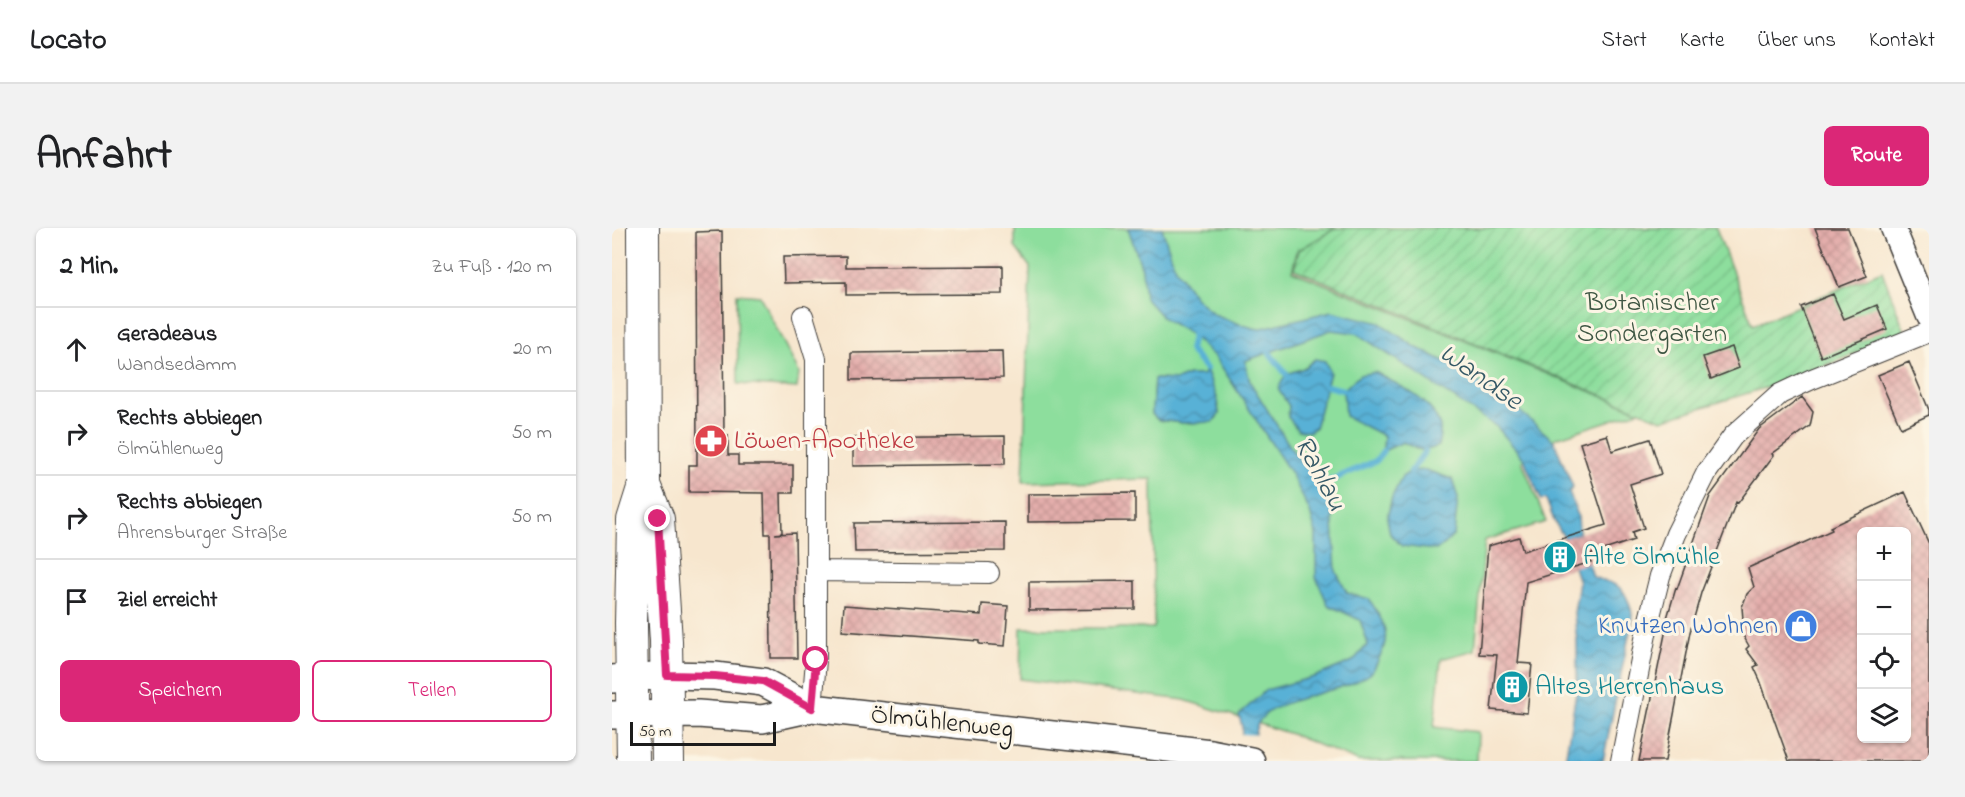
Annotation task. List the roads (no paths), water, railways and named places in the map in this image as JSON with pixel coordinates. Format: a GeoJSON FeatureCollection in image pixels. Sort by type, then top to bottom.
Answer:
{"type":"FeatureCollection","features":[{"type":"Feature","properties":{"kind":"main road"},"geometry":{"type":"LineString","coordinates":[[633,761],[622,715],[622,678],[633,520],[644,485],[643,228]]}},
{"type":"Feature","properties":{"kind":"main road"},"geometry":{"type":"LineString","coordinates":[[644,485],[658,519],[667,675],[668,761]]}},
{"type":"Feature","properties":{"kind":"main road","name":"Ölmühlenweg"},"geometry":{"type":"LineString","coordinates":[[622,678],[667,675],[715,676],[763,681],[812,708]]}},
{"type":"Feature","properties":{"kind":"main road","name":"Ölmühlenweg"},"geometry":{"type":"LineString","coordinates":[[622,715],[698,714],[762,719],[812,708],[1076,737],[1241,759]]}},
{"type":"Feature","properties":{"kind":"street"},"geometry":{"type":"LineString","coordinates":[[1893,228],[1929,316]]}},
{"type":"Feature","properties":{"kind":"street"},"geometry":{"type":"LineString","coordinates":[[803,316],[816,359],[818,427],[816,660],[812,708]]}},
{"type":"Feature","properties":{"kind":"street"},"geometry":{"type":"LineString","coordinates":[[1621,761],[1648,624],[1660,576],[1676,534],[1707,472],[1733,436],[1780,394],[1929,332]]}},
{"type":"Feature","properties":{"kind":"street"},"geometry":{"type":"LineString","coordinates":[[816,571],[989,573]]}},
{"type":"Feature","properties":{"kind":"water"},"geometry":{"type":"Polygon","coordinates":[[[1128,228],[1162,228],[1175,268],[1196,298],[1214,314],[1258,329],[1332,311],[1380,323],[1417,348],[1460,369],[1521,412],[1554,441],[1573,487],[1569,492],[1578,516],[1579,531],[1593,577],[1621,589],[1633,616],[1603,761],[1565,761],[1577,686],[1577,642],[1574,613],[1579,582],[1564,537],[1554,521],[1546,499],[1541,500],[1524,459],[1497,427],[1356,333],[1331,330],[1245,361],[1250,382],[1294,453],[1315,476],[1332,506],[1336,571],[1347,593],[1369,599],[1382,620],[1385,641],[1370,674],[1344,686],[1295,700],[1268,712],[1260,720],[1256,730],[1254,761],[1240,761],[1242,727],[1239,715],[1266,690],[1314,677],[1353,661],[1368,644],[1360,620],[1328,605],[1316,577],[1316,534],[1310,512],[1292,475],[1216,358],[1190,334],[1163,318],[1145,298],[1142,269],[1128,228]]]}},
{"type":"Feature","properties":{"kind":"water"},"geometry":{"type":"Polygon","coordinates":[[[1315,359],[1325,361],[1330,372],[1315,428],[1309,432],[1298,430],[1288,417],[1289,406],[1278,389],[1286,374],[1304,368],[1315,359]]]}},
{"type":"Feature","properties":{"kind":"water"},"geometry":{"type":"Polygon","coordinates":[[[1206,369],[1217,398],[1219,414],[1213,422],[1184,423],[1158,420],[1152,414],[1154,379],[1177,380],[1189,375],[1203,375],[1206,369]]]}},
{"type":"Feature","properties":{"kind":"water"},"geometry":{"type":"Polygon","coordinates":[[[1375,372],[1413,394],[1430,408],[1440,427],[1438,446],[1420,450],[1403,442],[1383,451],[1384,436],[1345,416],[1343,390],[1360,375],[1375,372]]]}},
{"type":"Feature","properties":{"kind":"water"},"geometry":{"type":"Polygon","coordinates":[[[1426,470],[1452,479],[1458,498],[1454,535],[1436,550],[1402,546],[1390,534],[1387,518],[1392,497],[1402,477],[1411,471],[1426,470]]]}},
{"type":"Feature","properties":{"kind":"waterway"},"geometry":{"type":"LineString","coordinates":[[1194,331],[1190,350],[1206,369]]}},
{"type":"Feature","properties":{"kind":"waterway"},"geometry":{"type":"LineString","coordinates":[[1264,346],[1286,374]]}},
{"type":"Feature","properties":{"kind":"waterway"},"geometry":{"type":"LineString","coordinates":[[1327,386],[1343,390]]}},
{"type":"Feature","properties":{"kind":"waterway","name":"Rahlau"},"geometry":{"type":"LineString","coordinates":[[1315,487],[1376,461],[1383,451]]}},
{"type":"Feature","properties":{"kind":"waterway"},"geometry":{"type":"LineString","coordinates":[[1411,471],[1425,451]]}},
{"type":"Feature","properties":{"kind":"place","name":"Löwen-Apotheke"},"geometry":{"type":"Point","coordinates":[711,441]}},
{"type":"Feature","properties":{"kind":"place","name":"Alte Ölmühle"},"geometry":{"type":"Point","coordinates":[1560,557]}},
{"type":"Feature","properties":{"kind":"place","name":"Knutzen Wohnen"},"geometry":{"type":"Point","coordinates":[1801,626]}},
{"type":"Feature","properties":{"kind":"place","name":"Altes Herrenhaus"},"geometry":{"type":"Point","coordinates":[1512,687]}},
{"type":"Feature","properties":{"kind":"park label","name":"Botanischer Sondergarten"},"geometry":{"type":"Point","coordinates":[1652,318]}},
{"type":"Feature","properties":{"kind":"water label","name":"Wandse"},"geometry":{"type":"Point","coordinates":[1480,378]}}]}
